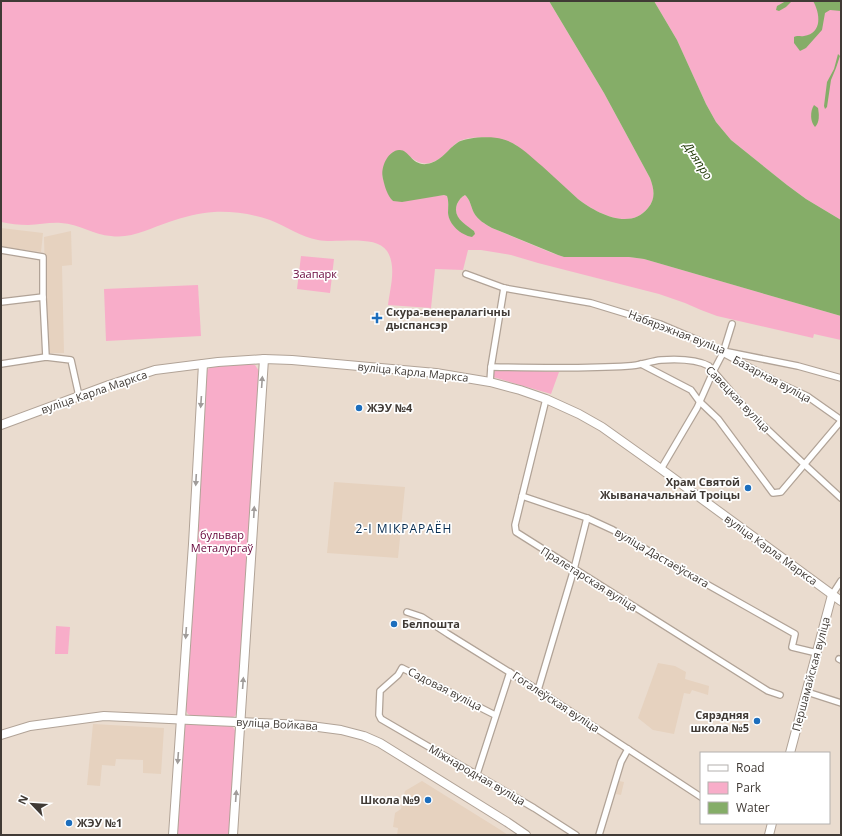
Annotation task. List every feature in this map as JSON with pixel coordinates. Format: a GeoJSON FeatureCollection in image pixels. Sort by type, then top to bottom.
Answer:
{"type":"FeatureCollection","features":[{"type":"Feature","properties":{"kind":"main road","name":"вуліца Карла Маркса"},"geometry":{"type":"LineString","coordinates":[[1,425],[155,370],[203,364],[264,359],[292,360],[436,373],[490,382],[546,399],[579,414],[602,427],[825,588],[841,602]]}},
{"type":"Feature","properties":{"kind":"main road"},"geometry":{"type":"LineString","coordinates":[[233,835],[264,359]]}},
{"type":"Feature","properties":{"kind":"main road"},"geometry":{"type":"LineString","coordinates":[[173,835],[193,544],[203,364]]}},
{"type":"Feature","properties":{"kind":"main road","name":"Першамайская вуліца"},"geometry":{"type":"LineString","coordinates":[[790,752],[832,595]]}},
{"type":"Feature","properties":{"kind":"main road","name":"вуліца Войкава"},"geometry":{"type":"LineString","coordinates":[[1,735],[30,726],[92,717],[116,716],[323,727],[349,731],[364,736],[397,753],[526,835]]}},
{"type":"Feature","properties":{"kind":"main road"},"geometry":{"type":"LineString","coordinates":[[769,835],[772,824]]}},
{"type":"Feature","properties":{"kind":"street"},"geometry":{"type":"LineString","coordinates":[[1,250],[43,257],[46,357]]}},
{"type":"Feature","properties":{"kind":"street","name":"Набярэжная вуліца"},"geometry":{"type":"LineString","coordinates":[[466,274],[504,288],[591,303],[624,312],[660,324],[723,352],[798,366],[841,378]]}},
{"type":"Feature","properties":{"kind":"street"},"geometry":{"type":"LineString","coordinates":[[490,382],[491,367],[504,288]]}},
{"type":"Feature","properties":{"kind":"street"},"geometry":{"type":"LineString","coordinates":[[1,302],[43,297]]}},
{"type":"Feature","properties":{"kind":"street"},"geometry":{"type":"LineString","coordinates":[[661,469],[697,408],[723,352],[732,324]]}},
{"type":"Feature","properties":{"kind":"street","name":"Базарная вуліца"},"geometry":{"type":"LineString","coordinates":[[723,352],[777,382],[807,396],[841,420]]}},
{"type":"Feature","properties":{"kind":"street"},"geometry":{"type":"LineString","coordinates":[[1,364],[46,357],[70,360],[79,396]]}},
{"type":"Feature","properties":{"kind":"street","name":"Савецкая вуліца"},"geometry":{"type":"LineString","coordinates":[[491,367],[534,368],[630,366],[661,360],[684,360],[705,364],[709,366],[746,408],[841,498]]}},
{"type":"Feature","properties":{"kind":"street"},"geometry":{"type":"LineString","coordinates":[[641,364],[691,390],[699,401],[718,419],[773,493],[780,492],[841,420]]}},
{"type":"Feature","properties":{"kind":"street","name":"Пралетарская вуліца"},"geometry":{"type":"LineString","coordinates":[[546,399],[515,525],[516,532],[762,687],[780,695]]}},
{"type":"Feature","properties":{"kind":"street","name":"вуліца Дастаеўскага"},"geometry":{"type":"LineString","coordinates":[[522,496],[586,518],[613,530],[795,634],[792,647],[817,653]]}},
{"type":"Feature","properties":{"kind":"street"},"geometry":{"type":"LineString","coordinates":[[538,690],[574,569],[586,518]]}},
{"type":"Feature","properties":{"kind":"street"},"geometry":{"type":"LineString","coordinates":[[832,595],[841,581]]}},
{"type":"Feature","properties":{"kind":"street","name":"Гогалеўская вуліца"},"geometry":{"type":"LineString","coordinates":[[407,612],[422,617],[510,672],[700,796]]}},
{"type":"Feature","properties":{"kind":"street","name":"Садовая вуліца"},"geometry":{"type":"LineString","coordinates":[[379,715],[380,691],[398,675],[402,668],[495,715]]}},
{"type":"Feature","properties":{"kind":"street"},"geometry":{"type":"LineString","coordinates":[[477,774],[510,672]]}},
{"type":"Feature","properties":{"kind":"street"},"geometry":{"type":"LineString","coordinates":[[807,692],[841,703]]}},
{"type":"Feature","properties":{"kind":"street","name":"Міжнародная вуліца"},"geometry":{"type":"LineString","coordinates":[[379,715],[381,719],[477,774],[576,835]]}},
{"type":"Feature","properties":{"kind":"street"},"geometry":{"type":"LineString","coordinates":[[599,835],[621,762],[628,749]]}},
{"type":"Feature","properties":{"kind":"shaded area"},"geometry":{"type":"Polygon","coordinates":[[[1,228],[43,233],[41,252],[1,247],[1,228]]]}},
{"type":"Feature","properties":{"kind":"shaded area"},"geometry":{"type":"Polygon","coordinates":[[[71,231],[72,265],[62,266],[64,353],[47,353],[44,237],[71,231]]]}},
{"type":"Feature","properties":{"kind":"shaded area"},"geometry":{"type":"Polygon","coordinates":[[[334,482],[405,487],[398,558],[327,553],[334,482]]]}},
{"type":"Feature","properties":{"kind":"shaded area"},"geometry":{"type":"Polygon","coordinates":[[[658,663],[675,666],[686,672],[685,679],[709,686],[708,695],[692,690],[690,694],[684,693],[674,734],[653,730],[638,718],[658,663]]]}},
{"type":"Feature","properties":{"kind":"shaded area"},"geometry":{"type":"Polygon","coordinates":[[[93,724],[164,728],[161,774],[143,773],[143,760],[116,759],[115,766],[102,765],[100,786],[87,785],[93,724]]]}},
{"type":"Feature","properties":{"kind":"shaded area","name":"Школа №9"},"geometry":{"type":"Polygon","coordinates":[[[422,781],[508,835],[397,835],[398,828],[393,827],[395,813],[401,809],[405,791],[422,781]]]}},
{"type":"Feature","properties":{"kind":"shaded area"},"geometry":{"type":"Polygon","coordinates":[[[619,781],[624,782],[621,795],[616,794],[619,781]]]}},
{"type":"Feature","properties":{"kind":"green space"},"geometry":{"type":"Polygon","coordinates":[[[1,1],[549,1],[604,93],[650,178],[654,193],[651,204],[648,208],[641,215],[632,218],[623,219],[603,214],[594,210],[578,199],[516,145],[503,140],[487,138],[471,138],[458,142],[439,159],[429,163],[420,163],[406,153],[382,176],[388,193],[393,201],[444,195],[447,196],[448,212],[452,224],[468,236],[474,231],[460,220],[456,213],[459,200],[465,195],[473,211],[484,223],[492,228],[552,253],[564,257],[629,257],[644,259],[841,316],[841,340],[814,334],[813,338],[717,316],[659,294],[511,255],[481,250],[468,250],[463,270],[435,269],[431,308],[388,305],[392,278],[392,264],[387,251],[381,246],[365,241],[326,241],[312,239],[270,220],[242,213],[221,212],[197,214],[174,220],[141,232],[119,237],[99,234],[80,227],[61,223],[25,225],[1,222],[1,1]]]}},
{"type":"Feature","properties":{"kind":"green space"},"geometry":{"type":"Polygon","coordinates":[[[654,1],[841,1],[841,220],[806,199],[731,140],[716,122],[706,104],[677,40],[654,1]]]}},
{"type":"Feature","properties":{"kind":"green space","name":"Заапарк"},"geometry":{"type":"Polygon","coordinates":[[[301,256],[334,259],[330,293],[297,289],[301,256]]]}},
{"type":"Feature","properties":{"kind":"green space"},"geometry":{"type":"Polygon","coordinates":[[[198,285],[201,336],[106,341],[104,289],[198,285]]]}},
{"type":"Feature","properties":{"kind":"green space","name":"бульвар Металургаў"},"geometry":{"type":"Polygon","coordinates":[[[247,363],[255,365],[259,371],[238,711],[235,716],[229,719],[192,716],[188,714],[185,709],[206,371],[212,366],[247,363]]]}},
{"type":"Feature","properties":{"kind":"green space"},"geometry":{"type":"Polygon","coordinates":[[[494,369],[559,372],[551,394],[493,377],[494,369]]]}},
{"type":"Feature","properties":{"kind":"green space"},"geometry":{"type":"Polygon","coordinates":[[[56,626],[70,627],[68,654],[55,654],[56,626]]]}},
{"type":"Feature","properties":{"kind":"green space"},"geometry":{"type":"Polygon","coordinates":[[[187,723],[232,726],[237,733],[230,835],[176,835],[183,727],[187,723]]]}},
{"type":"Feature","properties":{"kind":"water","name":"Дняпро"},"geometry":{"type":"Polygon","coordinates":[[[549,1],[654,1],[677,40],[706,104],[716,122],[731,140],[806,199],[841,220],[841,316],[644,259],[629,257],[564,257],[487,225],[480,220],[473,211],[465,195],[457,204],[456,213],[461,220],[474,231],[475,234],[472,237],[460,232],[451,222],[448,213],[447,196],[444,195],[402,202],[393,201],[386,191],[382,175],[385,161],[395,151],[399,150],[406,152],[415,161],[425,164],[439,159],[454,145],[466,139],[492,138],[508,141],[519,147],[578,199],[594,210],[623,219],[641,215],[648,208],[651,204],[654,193],[650,178],[604,93],[549,1]]]}},
{"type":"Feature","properties":{"kind":"water"},"geometry":{"type":"Polygon","coordinates":[[[786,1],[792,1],[779,11],[776,10],[777,6],[786,1]]]}},
{"type":"Feature","properties":{"kind":"water"},"geometry":{"type":"Polygon","coordinates":[[[813,1],[841,1],[841,11],[830,10],[825,13],[822,30],[806,48],[800,51],[794,43],[794,37],[810,34],[817,27],[818,17],[813,1]]]}},
{"type":"Feature","properties":{"kind":"water"},"geometry":{"type":"Polygon","coordinates":[[[838,54],[840,56],[831,80],[827,107],[825,109],[824,106],[827,82],[834,69],[838,54]]]}},
{"type":"Feature","properties":{"kind":"water"},"geometry":{"type":"Polygon","coordinates":[[[814,105],[818,108],[819,115],[818,123],[815,127],[811,116],[814,105]]]}},
{"type":"Feature","properties":{"kind":"place","name":"Скура-венералагічны дыспансэр"},"geometry":{"type":"Point","coordinates":[377,318]}},
{"type":"Feature","properties":{"kind":"place","name":"ЖЭУ №4"},"geometry":{"type":"Point","coordinates":[359,408]}},
{"type":"Feature","properties":{"kind":"place","name":"Храм Святой Жываначальнай Троіцы"},"geometry":{"type":"Point","coordinates":[748,488]}},
{"type":"Feature","properties":{"kind":"place","name":"Белпошта"},"geometry":{"type":"Point","coordinates":[394,624]}},
{"type":"Feature","properties":{"kind":"place","name":"Сярэдняя школа №5"},"geometry":{"type":"Point","coordinates":[757,721]}},
{"type":"Feature","properties":{"kind":"place","name":"Школа №9"},"geometry":{"type":"Point","coordinates":[428,800]}},
{"type":"Feature","properties":{"kind":"place","name":"ЖЭУ №1"},"geometry":{"type":"Point","coordinates":[69,823]}},
{"type":"Feature","properties":{"kind":"district","name":"2-І МІКРАРАЁН"},"geometry":{"type":"Point","coordinates":[404,529]}}]}
